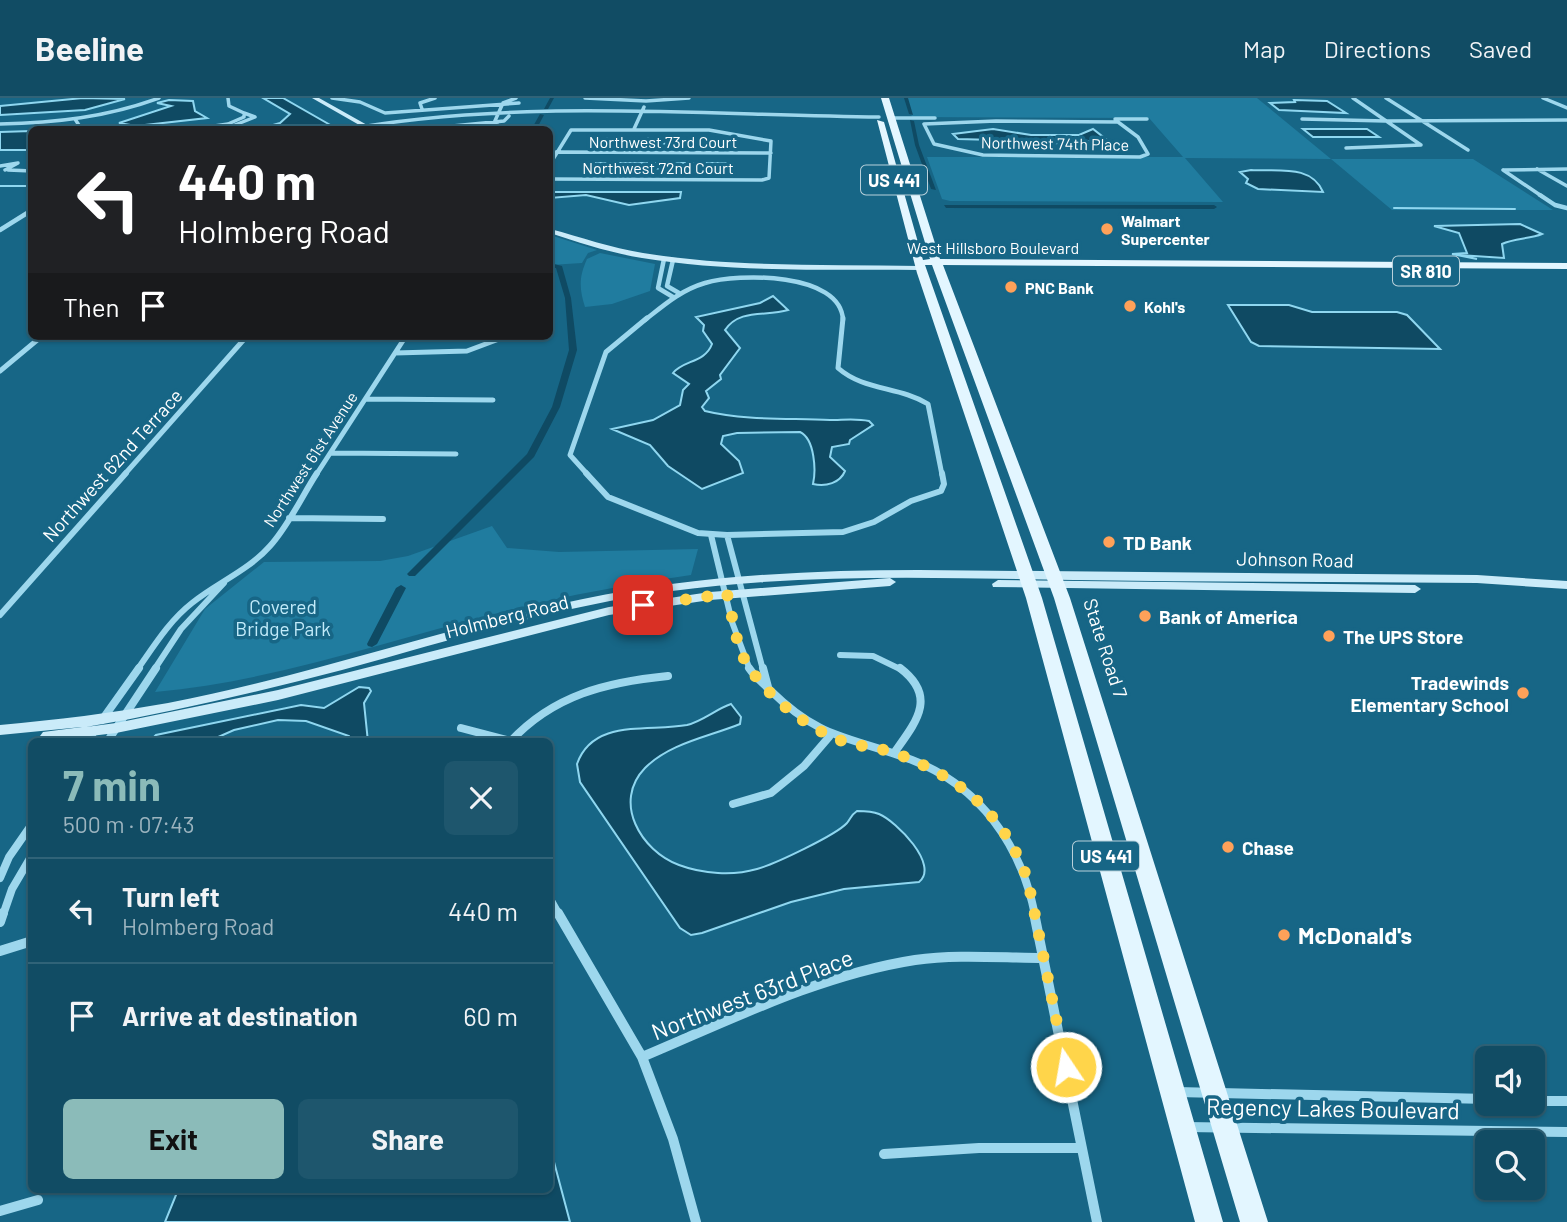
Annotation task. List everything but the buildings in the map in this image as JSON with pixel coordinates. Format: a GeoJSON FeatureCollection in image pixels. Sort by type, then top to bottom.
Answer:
{"type":"FeatureCollection","features":[{"type":"Feature","properties":{"kind":"main road","name":"US 441"},"geometry":{"type":"LineString","coordinates":[[875,98],[892,172],[919,265],[1028,580],[1209,1222]]}},
{"type":"Feature","properties":{"kind":"main road","name":"State Road 7"},"geometry":{"type":"LineString","coordinates":[[885,98],[909,181],[938,265],[1055,580],[1254,1222]]}},
{"type":"Feature","properties":{"kind":"main road"},"geometry":{"type":"LineString","coordinates":[[879,116],[892,121]]}},
{"type":"Feature","properties":{"kind":"main road"},"geometry":{"type":"LineString","coordinates":[[892,172],[909,181]]}},
{"type":"Feature","properties":{"kind":"main road","name":"West Hillsboro Boulevard"},"geometry":{"type":"LineString","coordinates":[[919,265],[1567,272]]}},
{"type":"Feature","properties":{"kind":"main road","name":"West Hillsboro Boulevard"},"geometry":{"type":"LineString","coordinates":[[938,265],[1167,269],[1189,266]]}},
{"type":"Feature","properties":{"kind":"main road"},"geometry":{"type":"LineString","coordinates":[[1414,271],[1453,269],[1464,265]]}},
{"type":"Feature","properties":{"kind":"main road"},"geometry":{"type":"LineString","coordinates":[[1476,271],[1494,265]]}},
{"type":"Feature","properties":{"kind":"main road","name":"SR 810"},"geometry":{"type":"LineString","coordinates":[[1189,266],[1567,266]]}},
{"type":"Feature","properties":{"kind":"main road"},"geometry":{"type":"LineString","coordinates":[[955,365],[981,379]]}},
{"type":"Feature","properties":{"kind":"main road"},"geometry":{"type":"LineString","coordinates":[[964,389],[974,391],[989,401]]}},
{"type":"Feature","properties":{"kind":"street"},"geometry":{"type":"LineString","coordinates":[[0,124],[75,119],[127,109],[159,98]]}},
{"type":"Feature","properties":{"kind":"street"},"geometry":{"type":"LineString","coordinates":[[213,126],[242,123],[253,118],[253,115],[229,106],[228,98]]}},
{"type":"Feature","properties":{"kind":"street"},"geometry":{"type":"LineString","coordinates":[[303,98],[358,126]]}},
{"type":"Feature","properties":{"kind":"street"},"geometry":{"type":"LineString","coordinates":[[315,98],[359,126]]}},
{"type":"Feature","properties":{"kind":"street"},"geometry":{"type":"LineString","coordinates":[[331,98],[360,102],[386,113],[518,104],[519,98],[503,103]]}},
{"type":"Feature","properties":{"kind":"street"},"geometry":{"type":"LineString","coordinates":[[422,109],[420,103],[435,98]]}},
{"type":"Feature","properties":{"kind":"street"},"geometry":{"type":"LineString","coordinates":[[1346,148],[1421,145],[1353,98]]}},
{"type":"Feature","properties":{"kind":"street"},"geometry":{"type":"LineString","coordinates":[[1386,98],[1468,150]]}},
{"type":"Feature","properties":{"kind":"street"},"geometry":{"type":"LineString","coordinates":[[1545,98],[1567,108]]}},
{"type":"Feature","properties":{"kind":"street"},"geometry":{"type":"LineString","coordinates":[[586,99],[687,99]]}},
{"type":"Feature","properties":{"kind":"street"},"geometry":{"type":"LineString","coordinates":[[634,129],[646,101]]}},
{"type":"Feature","properties":{"kind":"street"},"geometry":{"type":"LineString","coordinates":[[495,121],[503,103]]}},
{"type":"Feature","properties":{"kind":"street"},"geometry":{"type":"LineString","coordinates":[[376,126],[500,112],[879,116]]}},
{"type":"Feature","properties":{"kind":"street"},"geometry":{"type":"LineString","coordinates":[[219,125],[240,120],[244,113]]}},
{"type":"Feature","properties":{"kind":"street"},"geometry":{"type":"LineString","coordinates":[[448,126],[504,121],[509,116]]}},
{"type":"Feature","properties":{"kind":"street"},"geometry":{"type":"LineString","coordinates":[[75,119],[79,126]]}},
{"type":"Feature","properties":{"kind":"street","name":"Northwest 74th Place"},"geometry":{"type":"LineString","coordinates":[[892,121],[1147,119]]}},
{"type":"Feature","properties":{"kind":"street"},"geometry":{"type":"LineString","coordinates":[[1301,119],[1567,120]]}},
{"type":"Feature","properties":{"kind":"street","name":"Northwest 74th Place"},"geometry":{"type":"LineString","coordinates":[[976,120],[1118,122],[1138,137],[1148,154],[983,155],[934,144],[924,124],[976,120]]}},
{"type":"Feature","properties":{"kind":"street"},"geometry":{"type":"LineString","coordinates":[[495,121],[500,126]]}},
{"type":"Feature","properties":{"kind":"street"},"geometry":{"type":"LineString","coordinates":[[553,158],[571,130],[709,130],[769,140],[771,153]]}},
{"type":"Feature","properties":{"kind":"street","name":"Northwest 73rd Court"},"geometry":{"type":"LineString","coordinates":[[556,152],[771,153]]}},
{"type":"Feature","properties":{"kind":"street","name":"Northwest 72nd Court"},"geometry":{"type":"LineString","coordinates":[[553,179],[766,179],[769,178],[771,153]]}},
{"type":"Feature","properties":{"kind":"street"},"geometry":{"type":"LineString","coordinates":[[2,169],[28,171]]}},
{"type":"Feature","properties":{"kind":"street"},"geometry":{"type":"LineString","coordinates":[[1537,169],[1567,186]]}},
{"type":"Feature","properties":{"kind":"street"},"geometry":{"type":"LineString","coordinates":[[1566,208],[1555,205],[1503,170],[1567,169]]}},
{"type":"Feature","properties":{"kind":"street"},"geometry":{"type":"LineString","coordinates":[[0,230],[28,212]]}},
{"type":"Feature","properties":{"kind":"street","name":"West Hillsboro Boulevard"},"geometry":{"type":"LineString","coordinates":[[553,224],[599,240],[671,258]]}},
{"type":"Feature","properties":{"kind":"street","name":"West Hillsboro Boulevard"},"geometry":{"type":"LineString","coordinates":[[553,232],[604,248],[671,258],[761,266],[919,265]]}},
{"type":"Feature","properties":{"kind":"street"},"geometry":{"type":"LineString","coordinates":[[671,258],[659,280],[658,288],[673,297]]}},
{"type":"Feature","properties":{"kind":"street"},"geometry":{"type":"LineString","coordinates":[[671,258],[667,286],[679,293]]}},
{"type":"Feature","properties":{"kind":"street"},"geometry":{"type":"LineString","coordinates":[[748,276],[782,280],[828,293],[836,300],[842,316],[838,368],[853,381],[912,395],[928,404],[944,484],[941,491],[911,501],[859,528],[843,532],[727,535],[687,530],[608,497],[570,455],[588,410],[606,352],[679,293],[709,281],[748,276]]}},
{"type":"Feature","properties":{"kind":"street"},"geometry":{"type":"LineString","coordinates":[[659,280],[668,280]]}},
{"type":"Feature","properties":{"kind":"street"},"geometry":{"type":"LineString","coordinates":[[0,370],[37,340]]}},
{"type":"Feature","properties":{"kind":"street","name":"Northwest 62nd Terrace"},"geometry":{"type":"LineString","coordinates":[[0,615],[243,340]]}},
{"type":"Feature","properties":{"kind":"street","name":"Northwest 61st Avenue"},"geometry":{"type":"LineString","coordinates":[[105,727],[181,629],[224,583],[270,546],[403,340]]}},
{"type":"Feature","properties":{"kind":"street"},"geometry":{"type":"LineString","coordinates":[[395,353],[467,351],[499,340]]}},
{"type":"Feature","properties":{"kind":"street"},"geometry":{"type":"LineString","coordinates":[[366,399],[493,400]]}},
{"type":"Feature","properties":{"kind":"street"},"geometry":{"type":"LineString","coordinates":[[331,453],[456,454]]}},
{"type":"Feature","properties":{"kind":"street"},"geometry":{"type":"LineString","coordinates":[[289,518],[383,519]]}},
{"type":"Feature","properties":{"kind":"street"},"geometry":{"type":"LineString","coordinates":[[711,535],[750,669],[768,688],[793,713],[829,737],[894,753],[947,777],[977,799],[1000,823],[1018,852],[1028,881],[1097,1222]]}},
{"type":"Feature","properties":{"kind":"street"},"geometry":{"type":"LineString","coordinates":[[727,535],[768,688]]}},
{"type":"Feature","properties":{"kind":"street"},"geometry":{"type":"LineString","coordinates":[[1409,589],[1415,585],[1460,584],[1477,579]]}},
{"type":"Feature","properties":{"kind":"street","name":"Johnson Road"},"geometry":{"type":"LineString","coordinates":[[1028,580],[1477,579],[1565,585]]}},
{"type":"Feature","properties":{"kind":"street","name":"Holmberg Road"},"geometry":{"type":"LineString","coordinates":[[0,738],[105,727],[336,681],[574,618],[725,588],[1028,580]]}},
{"type":"Feature","properties":{"kind":"street","name":"Johnson Road"},"geometry":{"type":"LineString","coordinates":[[1055,580],[1409,589],[1565,585]]}},
{"type":"Feature","properties":{"kind":"street","name":"Northwest 61st Avenue"},"geometry":{"type":"LineString","coordinates":[[105,727],[166,629],[189,605],[213,587],[224,583]]}},
{"type":"Feature","properties":{"kind":"street"},"geometry":{"type":"LineString","coordinates":[[840,655],[873,656],[887,660],[903,670],[918,686],[922,703],[916,721],[894,753]]}},
{"type":"Feature","properties":{"kind":"street"},"geometry":{"type":"LineString","coordinates":[[513,738],[544,710],[566,698],[621,680],[668,676]]}},
{"type":"Feature","properties":{"kind":"street","name":"Holmberg Road"},"geometry":{"type":"LineString","coordinates":[[0,730],[105,727]]}},
{"type":"Feature","properties":{"kind":"street"},"geometry":{"type":"LineString","coordinates":[[461,728],[499,738]]}},
{"type":"Feature","properties":{"kind":"street"},"geometry":{"type":"LineString","coordinates":[[733,804],[771,793],[804,766],[829,737]]}},
{"type":"Feature","properties":{"kind":"street"},"geometry":{"type":"LineString","coordinates":[[0,878],[9,857],[28,830]]}},
{"type":"Feature","properties":{"kind":"street"},"geometry":{"type":"LineString","coordinates":[[0,922],[12,889],[28,862]]}},
{"type":"Feature","properties":{"kind":"street"},"geometry":{"type":"LineString","coordinates":[[553,904],[642,1058],[673,1139],[696,1222]]}},
{"type":"Feature","properties":{"kind":"street"},"geometry":{"type":"LineString","coordinates":[[0,951],[28,942]]}},
{"type":"Feature","properties":{"kind":"street","name":"Northwest 63rd Place"},"geometry":{"type":"LineString","coordinates":[[642,1058],[799,992],[900,962],[952,957],[1044,958]]}},
{"type":"Feature","properties":{"kind":"street","name":"Regency Lakes Boulevard"},"geometry":{"type":"LineString","coordinates":[[1172,1092],[1475,1099]]}},
{"type":"Feature","properties":{"kind":"street"},"geometry":{"type":"LineString","coordinates":[[1545,1101],[1567,1101]]}},
{"type":"Feature","properties":{"kind":"street","name":"Regency Lakes Boulevard"},"geometry":{"type":"LineString","coordinates":[[1182,1127],[1567,1132]]}},
{"type":"Feature","properties":{"kind":"street"},"geometry":{"type":"LineString","coordinates":[[884,1154],[979,1148],[1082,1149]]}},
{"type":"Feature","properties":{"kind":"street"},"geometry":{"type":"LineString","coordinates":[[0,1210],[38,1200]]}},
{"type":"Feature","properties":{"kind":"green space"},"geometry":{"type":"Polygon","coordinates":[[[906,98],[1257,98],[1331,159],[1185,158],[1223,202],[950,201],[942,199],[927,157],[1183,157],[1149,118],[912,117],[906,98]]]}},
{"type":"Feature","properties":{"kind":"green space"},"geometry":{"type":"Polygon","coordinates":[[[1331,159],[1473,159],[1553,210],[1392,210],[1331,159]]]}},
{"type":"Feature","properties":{"kind":"green space"},"geometry":{"type":"Polygon","coordinates":[[[553,236],[597,250],[588,253],[582,263],[553,265],[553,236]]]}},
{"type":"Feature","properties":{"kind":"green space"},"geometry":{"type":"Polygon","coordinates":[[[600,253],[655,264],[650,291],[612,304],[585,307],[581,288],[582,271],[587,259],[600,253]]]}},
{"type":"Feature","properties":{"kind":"green space","name":"Covered Bridge Park"},"geometry":{"type":"Polygon","coordinates":[[[492,526],[507,548],[559,552],[698,549],[691,575],[594,591],[522,607],[286,670],[199,687],[155,692],[205,609],[264,562],[380,561],[408,556],[492,526]]]}},
{"type":"Feature","properties":{"kind":"shaded area"},"geometry":{"type":"Polygon","coordinates":[[[83,98],[125,99],[85,110],[0,115],[0,106],[83,98]]]}},
{"type":"Feature","properties":{"kind":"shaded area"},"geometry":{"type":"Polygon","coordinates":[[[263,98],[283,98],[332,126],[270,126],[280,123],[290,114],[263,98]]]}},
{"type":"Feature","properties":{"kind":"shaded area"},"geometry":{"type":"Polygon","coordinates":[[[169,100],[193,101],[195,111],[207,118],[136,126],[119,123],[171,106],[157,103],[169,100]]]}},
{"type":"Feature","properties":{"kind":"shaded area"},"geometry":{"type":"Polygon","coordinates":[[[1294,100],[1327,101],[1346,113],[1279,110],[1270,103],[1295,102],[1294,100]]]}},
{"type":"Feature","properties":{"kind":"shaded area"},"geometry":{"type":"Polygon","coordinates":[[[993,129],[1031,135],[1079,135],[1093,129],[1107,140],[1010,146],[995,140],[958,139],[953,134],[993,129]]]}},
{"type":"Feature","properties":{"kind":"shaded area"},"geometry":{"type":"Polygon","coordinates":[[[1303,129],[1367,129],[1379,137],[1313,137],[1303,129]]]}},
{"type":"Feature","properties":{"kind":"shaded area"},"geometry":{"type":"Polygon","coordinates":[[[28,131],[28,150],[0,150],[0,132],[28,131]]]}},
{"type":"Feature","properties":{"kind":"shaded area"},"geometry":{"type":"Polygon","coordinates":[[[597,138],[691,139],[710,144],[593,143],[597,138]]]}},
{"type":"Feature","properties":{"kind":"shaded area"},"geometry":{"type":"Polygon","coordinates":[[[587,163],[732,163],[727,169],[587,168],[587,163]]]}},
{"type":"Feature","properties":{"kind":"shaded area"},"geometry":{"type":"Polygon","coordinates":[[[1251,170],[1302,173],[1318,183],[1323,192],[1258,189],[1246,183],[1248,179],[1240,172],[1251,170]]]}},
{"type":"Feature","properties":{"kind":"shaded area"},"geometry":{"type":"Polygon","coordinates":[[[553,192],[681,192],[680,198],[629,205],[586,195],[553,198],[553,192]]]}},
{"type":"Feature","properties":{"kind":"shaded area"},"geometry":{"type":"Polygon","coordinates":[[[1520,224],[1542,234],[1502,244],[1504,258],[1459,255],[1477,259],[1452,254],[1467,253],[1459,233],[1434,226],[1520,224]]]}},
{"type":"Feature","properties":{"kind":"shaded area"},"geometry":{"type":"Polygon","coordinates":[[[773,296],[788,310],[746,316],[731,323],[725,330],[740,348],[720,375],[721,379],[706,391],[709,398],[702,407],[705,411],[752,418],[869,421],[873,425],[850,440],[849,444],[832,447],[830,457],[845,471],[840,479],[823,485],[813,484],[814,464],[811,448],[809,441],[800,432],[737,433],[723,436],[721,444],[739,461],[743,473],[702,489],[668,466],[650,445],[612,429],[653,420],[680,405],[683,390],[689,384],[673,373],[704,355],[712,344],[703,331],[704,325],[696,317],[760,303],[773,296]]]}},
{"type":"Feature","properties":{"kind":"shaded area"},"geometry":{"type":"Polygon","coordinates":[[[1228,305],[1289,305],[1312,312],[1397,312],[1407,315],[1440,349],[1259,346],[1251,342],[1228,305]]]}},
{"type":"Feature","properties":{"kind":"shaded area"},"geometry":{"type":"Polygon","coordinates":[[[359,687],[369,688],[371,691],[364,703],[368,738],[350,738],[306,721],[278,720],[234,730],[216,738],[153,738],[156,735],[301,705],[324,708],[359,687]]]}},
{"type":"Feature","properties":{"kind":"shaded area"},"geometry":{"type":"Polygon","coordinates":[[[731,704],[741,717],[740,724],[666,752],[645,768],[635,781],[631,810],[635,824],[653,849],[679,865],[698,870],[718,873],[748,871],[818,842],[841,828],[857,811],[868,811],[886,818],[913,844],[924,865],[924,874],[919,882],[844,889],[791,902],[702,933],[691,935],[680,928],[580,782],[577,764],[585,749],[596,739],[609,733],[687,725],[731,704]]]}},
{"type":"Feature","properties":{"kind":"shaded area"},"geometry":{"type":"Polygon","coordinates":[[[553,1158],[570,1222],[165,1222],[177,1193],[553,1193],[553,1158]]]}},
{"type":"Feature","properties":{"kind":"waterway"},"geometry":{"type":"LineString","coordinates":[[546,108],[552,98]]}},
{"type":"Feature","properties":{"kind":"waterway"},"geometry":{"type":"LineString","coordinates":[[906,98],[911,114]]}},
{"type":"Feature","properties":{"kind":"waterway"},"geometry":{"type":"LineString","coordinates":[[535,126],[542,115]]}},
{"type":"Feature","properties":{"kind":"waterway"},"geometry":{"type":"LineString","coordinates":[[912,121],[917,145],[934,189]]}},
{"type":"Feature","properties":{"kind":"waterway"},"geometry":{"type":"LineString","coordinates":[[0,186],[28,186]]}},
{"type":"Feature","properties":{"kind":"waterway"},"geometry":{"type":"LineString","coordinates":[[946,206],[1214,207]]}},
{"type":"Feature","properties":{"kind":"waterway"},"geometry":{"type":"LineString","coordinates":[[1394,208],[1515,209]]}},
{"type":"Feature","properties":{"kind":"waterway"},"geometry":{"type":"LineString","coordinates":[[412,574],[531,455],[556,407],[573,350],[568,298],[559,266],[553,265]]}},
{"type":"Feature","properties":{"kind":"waterway"},"geometry":{"type":"LineString","coordinates":[[372,644],[401,588]]}},
{"type":"Feature","properties":{"kind":"place","name":"Walmart Supercenter"},"geometry":{"type":"Point","coordinates":[1107,229]}},
{"type":"Feature","properties":{"kind":"place","name":"PNC Bank"},"geometry":{"type":"Point","coordinates":[1011,287]}},
{"type":"Feature","properties":{"kind":"place","name":"Kohl's"},"geometry":{"type":"Point","coordinates":[1130,306]}},
{"type":"Feature","properties":{"kind":"place","name":"TD Bank"},"geometry":{"type":"Point","coordinates":[1109,542]}},
{"type":"Feature","properties":{"kind":"place","name":"Bank of America"},"geometry":{"type":"Point","coordinates":[1145,616]}},
{"type":"Feature","properties":{"kind":"place","name":"The UPS Store"},"geometry":{"type":"Point","coordinates":[1329,636]}},
{"type":"Feature","properties":{"kind":"place","name":"Tradewinds Elementary School"},"geometry":{"type":"Point","coordinates":[1523,693]}},
{"type":"Feature","properties":{"kind":"place","name":"Chase"},"geometry":{"type":"Point","coordinates":[1228,847]}},
{"type":"Feature","properties":{"kind":"place","name":"McDonald's"},"geometry":{"type":"Point","coordinates":[1284,935]}},
{"type":"Feature","properties":{"kind":"route"},"geometry":{"type":"LineString","coordinates":[[643,605],[727,594],[741,647],[750,669],[793,713],[829,737],[894,753],[947,777],[977,799],[1000,823],[1018,852],[1028,881],[1066,1067]]}}]}
